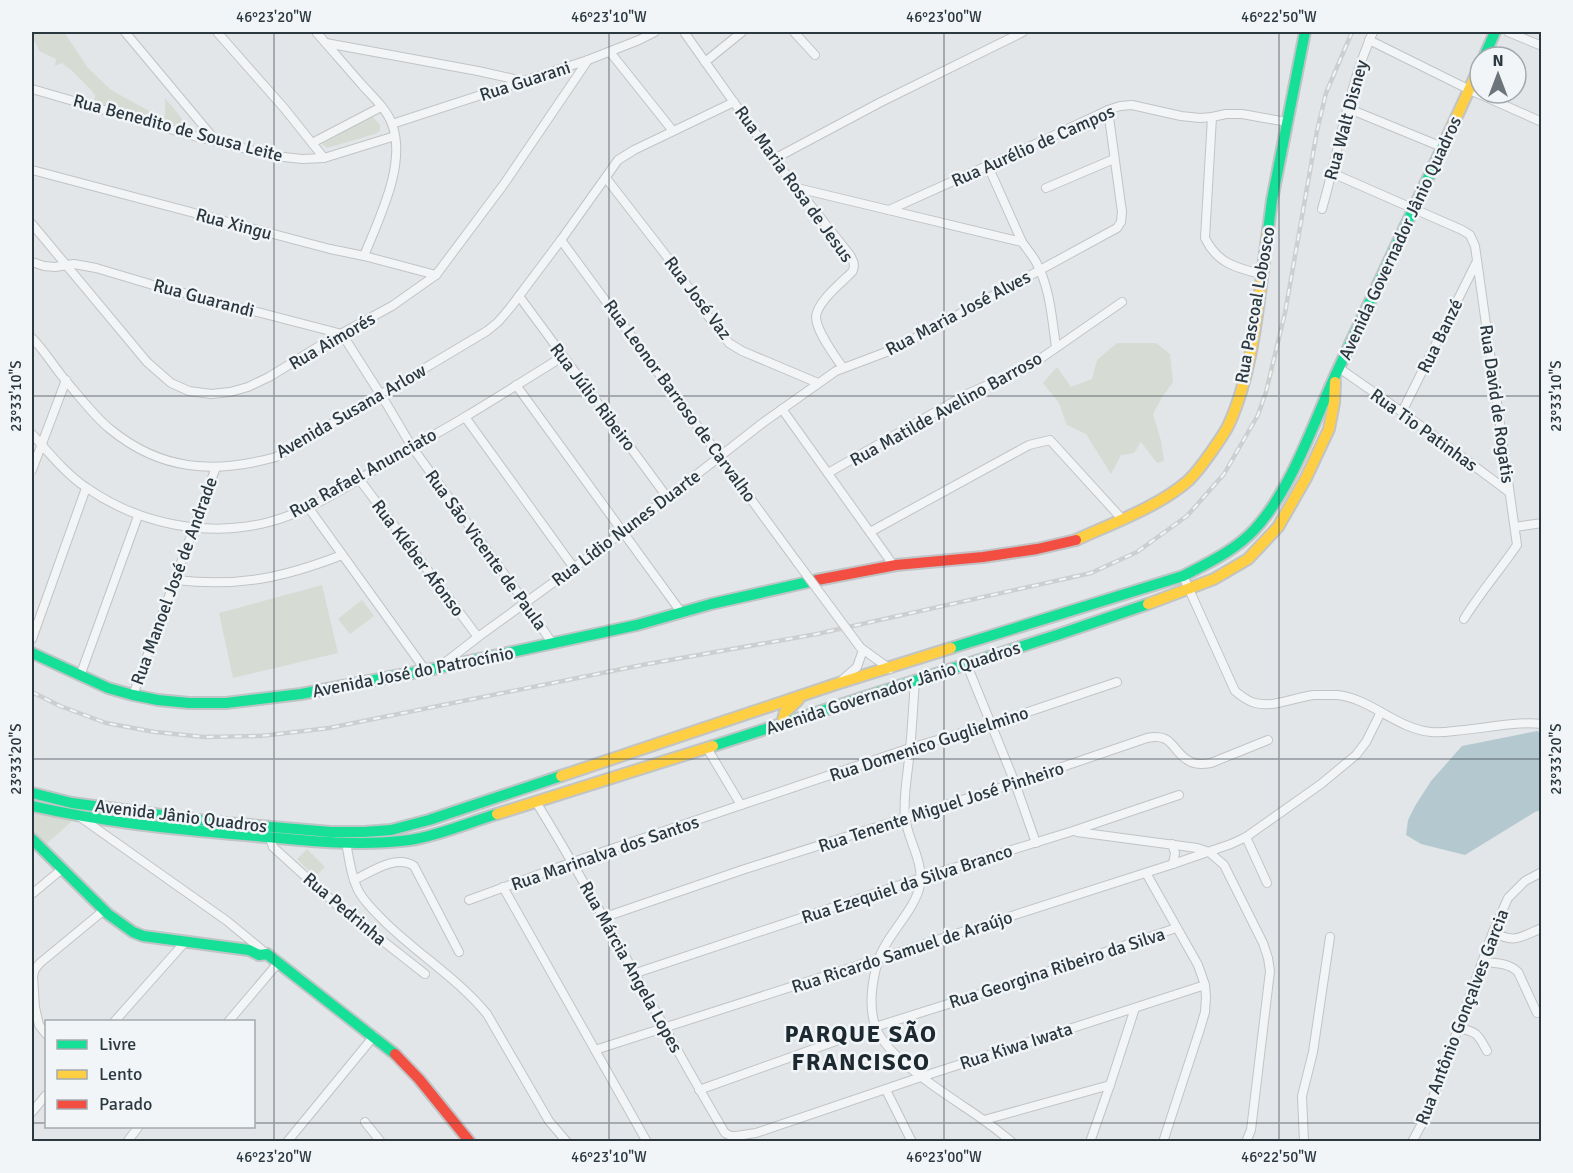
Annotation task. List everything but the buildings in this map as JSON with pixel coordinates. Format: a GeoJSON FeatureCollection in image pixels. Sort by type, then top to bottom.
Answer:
{"type":"FeatureCollection","features":[{"type":"Feature","properties":{"kind":"main road","name":"Rua Pascoal Lobosco"},"geometry":{"type":"LineString","coordinates":[[797,584],[894,566],[983,557],[1072,542],[1146,508],[1190,479],[1204,463],[1229,425],[1244,381],[1252,345],[1272,200],[1305,32]]}},
{"type":"Feature","properties":{"kind":"main road","name":"Avenida Governador Jânio Quadros"},"geometry":{"type":"LineString","coordinates":[[330,837],[402,827],[429,820],[836,684],[917,661],[1183,576],[1207,565],[1241,543],[1270,510],[1285,485],[1468,94]]}},
{"type":"Feature","properties":{"kind":"main road","name":"Avenida Governador Jânio Quadros"},"geometry":{"type":"LineString","coordinates":[[330,837],[346,842],[405,841],[420,838],[967,665],[1190,590],[1214,579],[1243,562],[1262,545],[1278,527],[1294,501],[1332,418],[1337,372]]}},
{"type":"Feature","properties":{"kind":"main road"},"geometry":{"type":"LineString","coordinates":[[1312,426],[1326,435]]}},
{"type":"Feature","properties":{"kind":"main road","name":"Avenida José do Patrocínio"},"geometry":{"type":"LineString","coordinates":[[32,653],[108,688],[133,695],[189,703],[226,703],[301,694],[426,671],[637,625],[797,584]]}},
{"type":"Feature","properties":{"kind":"main road"},"geometry":{"type":"LineString","coordinates":[[915,681],[917,661]]}},
{"type":"Feature","properties":{"kind":"main road"},"geometry":{"type":"LineString","coordinates":[[856,700],[892,682],[890,669]]}},
{"type":"Feature","properties":{"kind":"main road"},"geometry":{"type":"LineString","coordinates":[[782,723],[784,712],[806,694]]}},
{"type":"Feature","properties":{"kind":"main road"},"geometry":{"type":"LineString","coordinates":[[711,726],[712,747]]}},
{"type":"Feature","properties":{"kind":"main road"},"geometry":{"type":"LineString","coordinates":[[683,735],[693,742],[694,753]]}},
{"type":"Feature","properties":{"kind":"main road","name":"Avenida Jânio Quadros"},"geometry":{"type":"LineString","coordinates":[[32,794],[72,803],[330,837]]}},
{"type":"Feature","properties":{"kind":"main road","name":"Avenida Jânio Quadros"},"geometry":{"type":"LineString","coordinates":[[32,806],[79,816],[270,838],[330,837]]}},
{"type":"Feature","properties":{"kind":"main road"},"geometry":{"type":"LineString","coordinates":[[402,827],[405,841]]}},
{"type":"Feature","properties":{"kind":"main road"},"geometry":{"type":"LineString","coordinates":[[32,839],[103,911],[129,932],[142,936],[267,954],[393,1052],[470,1142]]}},
{"type":"Feature","properties":{"kind":"street"},"geometry":{"type":"LineString","coordinates":[[125,32],[216,141]]}},
{"type":"Feature","properties":{"kind":"street"},"geometry":{"type":"LineString","coordinates":[[217,32],[324,158]]}},
{"type":"Feature","properties":{"kind":"street"},"geometry":{"type":"LineString","coordinates":[[316,32],[381,107],[392,124],[395,136],[394,170],[385,202],[364,256]]}},
{"type":"Feature","properties":{"kind":"street","name":"Rua Guarani"},"geometry":{"type":"LineString","coordinates":[[392,124],[588,60],[655,32]]}},
{"type":"Feature","properties":{"kind":"street","name":"Rua Maria Rosa de Jesus"},"geometry":{"type":"LineString","coordinates":[[684,32],[774,159],[854,262],[855,267],[852,272],[827,297],[816,315],[820,330],[843,368]]}},
{"type":"Feature","properties":{"kind":"street"},"geometry":{"type":"LineString","coordinates":[[705,62],[742,32]]}},
{"type":"Feature","properties":{"kind":"street"},"geometry":{"type":"LineString","coordinates":[[794,32],[815,55]]}},
{"type":"Feature","properties":{"kind":"street"},"geometry":{"type":"LineString","coordinates":[[774,159],[880,102],[1023,32]]}},
{"type":"Feature","properties":{"kind":"street","name":"Rua Walt Disney"},"geometry":{"type":"LineString","coordinates":[[1322,209],[1347,108],[1373,32]]}},
{"type":"Feature","properties":{"kind":"street"},"geometry":{"type":"LineString","coordinates":[[1508,32],[1542,46]]}},
{"type":"Feature","properties":{"kind":"street"},"geometry":{"type":"LineString","coordinates":[[1369,40],[1468,89]]}},
{"type":"Feature","properties":{"kind":"street"},"geometry":{"type":"LineString","coordinates":[[326,43],[478,71],[524,82]]}},
{"type":"Feature","properties":{"kind":"street"},"geometry":{"type":"LineString","coordinates":[[610,52],[673,131]]}},
{"type":"Feature","properties":{"kind":"street","name":"Rua Aimorés"},"geometry":{"type":"LineString","coordinates":[[32,224],[147,362],[171,383],[189,391],[211,394],[248,387],[392,306],[436,275],[504,184],[588,60]]}},
{"type":"Feature","properties":{"kind":"street","name":"Rua Benedito de Sousa Leite"},"geometry":{"type":"LineString","coordinates":[[32,89],[275,156],[302,159],[324,158],[395,136]]}},
{"type":"Feature","properties":{"kind":"street","name":"Avenida Susana Arlow"},"geometry":{"type":"LineString","coordinates":[[32,338],[108,427],[145,452],[185,465],[216,467],[257,462],[276,457],[487,331],[519,296],[618,160],[734,102]]}},
{"type":"Feature","properties":{"kind":"street","name":"Rua Aurélio de Campos"},"geometry":{"type":"LineString","coordinates":[[889,210],[1120,106],[1132,105],[1181,116],[1212,117],[1242,114],[1287,122]]}},
{"type":"Feature","properties":{"kind":"street"},"geometry":{"type":"LineString","coordinates":[[1504,105],[1542,122]]}},
{"type":"Feature","properties":{"kind":"street"},"geometry":{"type":"LineString","coordinates":[[312,143],[381,107]]}},
{"type":"Feature","properties":{"kind":"street"},"geometry":{"type":"LineString","coordinates":[[1347,108],[1442,147]]}},
{"type":"Feature","properties":{"kind":"street"},"geometry":{"type":"LineString","coordinates":[[1046,188],[1114,159],[1108,110]]}},
{"type":"Feature","properties":{"kind":"street"},"geometry":{"type":"LineString","coordinates":[[1212,117],[1205,238],[1217,256],[1238,268],[1261,274]]}},
{"type":"Feature","properties":{"kind":"street","name":"Rua Maria José Alves"},"geometry":{"type":"LineString","coordinates":[[782,409],[843,368],[897,348],[1112,232],[1121,222],[1122,212],[1114,159]]}},
{"type":"Feature","properties":{"kind":"street"},"geometry":{"type":"LineString","coordinates":[[988,166],[1022,242],[1039,270],[1047,296],[1056,347]]}},
{"type":"Feature","properties":{"kind":"street","name":"Rua Xingu"},"geometry":{"type":"LineString","coordinates":[[32,170],[436,275]]}},
{"type":"Feature","properties":{"kind":"street","name":"Rua David de Rogatis"},"geometry":{"type":"LineString","coordinates":[[1332,173],[1470,235],[1476,246],[1517,545],[1478,596],[1464,619]]}},
{"type":"Feature","properties":{"kind":"street","name":"Rua José Vaz"},"geometry":{"type":"LineString","coordinates":[[606,178],[668,258],[729,343],[742,351],[818,383]]}},
{"type":"Feature","properties":{"kind":"street"},"geometry":{"type":"LineString","coordinates":[[797,188],[1022,242]]}},
{"type":"Feature","properties":{"kind":"street","name":"Rua Leonor Barroso de Carvalho"},"geometry":{"type":"LineString","coordinates":[[561,240],[862,649],[890,669]]}},
{"type":"Feature","properties":{"kind":"street","name":"Rua Banzé"},"geometry":{"type":"LineString","coordinates":[[1402,412],[1477,260]]}},
{"type":"Feature","properties":{"kind":"street","name":"Rua Guarandi"},"geometry":{"type":"LineString","coordinates":[[32,262],[44,266],[75,264],[96,268],[342,334]]}},
{"type":"Feature","properties":{"kind":"street","name":"Rua Júlio Ribeiro"},"geometry":{"type":"LineString","coordinates":[[519,296],[667,497]]}},
{"type":"Feature","properties":{"kind":"street","name":"Rua Matilde Avelino Barroso"},"geometry":{"type":"LineString","coordinates":[[828,473],[967,394],[1026,368],[1122,302]]}},
{"type":"Feature","properties":{"kind":"street","name":"Rua São Vicente de Paula"},"geometry":{"type":"LineString","coordinates":[[342,334],[412,447],[552,643]]}},
{"type":"Feature","properties":{"kind":"street","name":"Rua Rafael Anunciato"},"geometry":{"type":"LineString","coordinates":[[32,434],[86,488],[138,516],[195,528],[251,526],[270,522],[308,507],[465,417],[562,357]]}},
{"type":"Feature","properties":{"kind":"street","name":"Rua Tio Patinhas"},"geometry":{"type":"LineString","coordinates":[[1337,372],[1402,412],[1509,492]]}},
{"type":"Feature","properties":{"kind":"street"},"geometry":{"type":"LineString","coordinates":[[32,470],[66,380]]}},
{"type":"Feature","properties":{"kind":"street"},"geometry":{"type":"LineString","coordinates":[[516,385],[681,612]]}},
{"type":"Feature","properties":{"kind":"street"},"geometry":{"type":"LineString","coordinates":[[782,409],[894,566]]}},
{"type":"Feature","properties":{"kind":"street","name":"Rua Lídio Nunes Duarte"},"geometry":{"type":"LineString","coordinates":[[438,668],[622,532],[782,409]]}},
{"type":"Feature","properties":{"kind":"street"},"geometry":{"type":"LineString","coordinates":[[465,417],[574,568]]}},
{"type":"Feature","properties":{"kind":"street"},"geometry":{"type":"LineString","coordinates":[[870,532],[1029,445],[1050,440],[1122,519]]}},
{"type":"Feature","properties":{"kind":"street","name":"Rua Manoel José de Andrade"},"geometry":{"type":"LineString","coordinates":[[133,695],[216,467]]}},
{"type":"Feature","properties":{"kind":"street","name":"Rua Kléber Afonso"},"geometry":{"type":"LineString","coordinates":[[359,479],[475,640]]}},
{"type":"Feature","properties":{"kind":"street"},"geometry":{"type":"LineString","coordinates":[[32,639],[86,488]]}},
{"type":"Feature","properties":{"kind":"street"},"geometry":{"type":"LineString","coordinates":[[308,507],[426,671]]}},
{"type":"Feature","properties":{"kind":"street"},"geometry":{"type":"LineString","coordinates":[[80,676],[138,516]]}},
{"type":"Feature","properties":{"kind":"street"},"geometry":{"type":"LineString","coordinates":[[1515,527],[1542,523]]}},
{"type":"Feature","properties":{"kind":"street"},"geometry":{"type":"LineString","coordinates":[[176,580],[212,583],[259,580],[308,568],[342,555]]}},
{"type":"Feature","properties":{"kind":"street"},"geometry":{"type":"LineString","coordinates":[[1183,576],[1235,691],[1245,699],[1268,704],[1315,695],[1339,695],[1356,700],[1416,730],[1433,733],[1511,724],[1541,724]]}},
{"type":"Feature","properties":{"kind":"street"},"geometry":{"type":"LineString","coordinates":[[471,660],[475,640]]}},
{"type":"Feature","properties":{"kind":"street"},"geometry":{"type":"LineString","coordinates":[[836,684],[857,666],[861,659],[862,649]]}},
{"type":"Feature","properties":{"kind":"street"},"geometry":{"type":"LineString","coordinates":[[967,665],[1015,783],[1036,843]]}},
{"type":"Feature","properties":{"kind":"street"},"geometry":{"type":"LineString","coordinates":[[915,681],[905,819],[921,878],[914,900],[879,959],[873,986],[872,1009],[875,1027],[881,1039],[921,1077],[1012,1142]]}},
{"type":"Feature","properties":{"kind":"street","name":"Rua Domenico Guglielmino"},"geometry":{"type":"LineString","coordinates":[[741,805],[1117,682]]}},
{"type":"Feature","properties":{"kind":"street","name":"Rua Ricardo Samuel de Araújo"},"geometry":{"type":"LineString","coordinates":[[595,1050],[1146,873],[1246,837],[1321,784],[1356,755],[1366,742],[1381,712]]}},
{"type":"Feature","properties":{"kind":"street","name":"Rua Tenente Miguel José Pinheiro"},"geometry":{"type":"LineString","coordinates":[[604,917],[745,868],[905,819],[1156,736],[1168,740],[1192,763],[1201,764],[1211,763],[1268,740]]}},
{"type":"Feature","properties":{"kind":"street"},"geometry":{"type":"LineString","coordinates":[[712,747],[741,805]]}},
{"type":"Feature","properties":{"kind":"street","name":"Rua Ezequiel da Silva Branco"},"geometry":{"type":"LineString","coordinates":[[636,973],[1179,795]]}},
{"type":"Feature","properties":{"kind":"street","name":"Rua Márcia Angela Lopes"},"geometry":{"type":"LineString","coordinates":[[536,802],[573,862],[725,1133]]}},
{"type":"Feature","properties":{"kind":"street","name":"Rua Marinalva dos Santos"},"geometry":{"type":"LineString","coordinates":[[469,900],[741,805]]}},
{"type":"Feature","properties":{"kind":"street"},"geometry":{"type":"LineString","coordinates":[[79,816],[227,921],[267,954]]}},
{"type":"Feature","properties":{"kind":"street"},"geometry":{"type":"LineString","coordinates":[[1073,831],[1197,848],[1209,852],[1224,865],[1263,943],[1270,971],[1251,1130],[1246,1142]]}},
{"type":"Feature","properties":{"kind":"street"},"geometry":{"type":"LineString","coordinates":[[1246,837],[1267,883]]}},
{"type":"Feature","properties":{"kind":"street","name":"Rua Pedrinha"},"geometry":{"type":"LineString","coordinates":[[270,838],[273,847],[338,905],[425,974]]}},
{"type":"Feature","properties":{"kind":"street"},"geometry":{"type":"LineString","coordinates":[[346,842],[354,880],[367,904],[403,939],[447,974],[487,1014],[549,1121],[567,1142]]}},
{"type":"Feature","properties":{"kind":"street"},"geometry":{"type":"LineString","coordinates":[[1172,844],[1175,853],[1173,864]]}},
{"type":"Feature","properties":{"kind":"street"},"geometry":{"type":"LineString","coordinates":[[354,880],[399,861],[414,866],[459,951]]}},
{"type":"Feature","properties":{"kind":"street"},"geometry":{"type":"LineString","coordinates":[[32,894],[62,869]]}},
{"type":"Feature","properties":{"kind":"street","name":"Rua Antônio Gonçalves Garcia"},"geometry":{"type":"LineString","coordinates":[[1412,1142],[1425,1118],[1493,932],[1508,898],[1525,881],[1542,872]]}},
{"type":"Feature","properties":{"kind":"street"},"geometry":{"type":"LineString","coordinates":[[1146,873],[1198,965],[1205,985],[1206,997],[1200,1029],[1163,1142]]}},
{"type":"Feature","properties":{"kind":"street"},"geometry":{"type":"LineString","coordinates":[[503,887],[647,1142]]}},
{"type":"Feature","properties":{"kind":"street"},"geometry":{"type":"LineString","coordinates":[[45,1033],[36,1018],[33,976],[35,969],[103,911]]}},
{"type":"Feature","properties":{"kind":"street","name":"Rua Georgina Ribeiro da Silva"},"geometry":{"type":"LineString","coordinates":[[699,1090],[875,1027],[1176,928]]}},
{"type":"Feature","properties":{"kind":"street"},"geometry":{"type":"LineString","coordinates":[[1493,932],[1510,939],[1542,928]]}},
{"type":"Feature","properties":{"kind":"street"},"geometry":{"type":"LineString","coordinates":[[1304,1142],[1302,1096],[1315,1043],[1330,937]]}},
{"type":"Feature","properties":{"kind":"street"},"geometry":{"type":"LineString","coordinates":[[116,1020],[185,942]]}},
{"type":"Feature","properties":{"kind":"street"},"geometry":{"type":"LineString","coordinates":[[1483,962],[1514,968],[1537,1013]]}},
{"type":"Feature","properties":{"kind":"street"},"geometry":{"type":"LineString","coordinates":[[230,1020],[278,963]]}},
{"type":"Feature","properties":{"kind":"street","name":"Rua Kiwa Iwata"},"geometry":{"type":"LineString","coordinates":[[725,1133],[736,1136],[756,1133],[1205,985]]}},
{"type":"Feature","properties":{"kind":"street"},"geometry":{"type":"LineString","coordinates":[[1090,1142],[1135,1008]]}},
{"type":"Feature","properties":{"kind":"street"},"geometry":{"type":"LineString","coordinates":[[1459,1028],[1476,1033],[1487,1051]]}},
{"type":"Feature","properties":{"kind":"street"},"geometry":{"type":"LineString","coordinates":[[287,1142],[374,1036]]}},
{"type":"Feature","properties":{"kind":"street"},"geometry":{"type":"LineString","coordinates":[[984,1120],[1110,1085]]}},
{"type":"Feature","properties":{"kind":"street"},"geometry":{"type":"LineString","coordinates":[[886,1090],[912,1142]]}},
{"type":"Feature","properties":{"kind":"street"},"geometry":{"type":"LineString","coordinates":[[32,1112],[45,1096]]}},
{"type":"Feature","properties":{"kind":"street"},"geometry":{"type":"LineString","coordinates":[[365,1122],[381,1142]]}},
{"type":"Feature","properties":{"kind":"street"},"geometry":{"type":"LineString","coordinates":[[127,1142],[138,1128]]}},
{"type":"Feature","properties":{"kind":"shaded area"},"geometry":{"type":"Polygon","coordinates":[[[32,32],[64,32],[88,68],[111,90],[160,117],[165,116],[165,98],[188,128],[94,102],[95,95],[70,69],[62,63],[55,66],[56,59],[39,51],[32,32]]]}},
{"type":"Feature","properties":{"kind":"shaded area"},"geometry":{"type":"Polygon","coordinates":[[[372,116],[380,125],[380,131],[375,134],[327,148],[322,144],[372,116]]]}},
{"type":"Feature","properties":{"kind":"shaded area"},"geometry":{"type":"Polygon","coordinates":[[[1117,343],[1156,343],[1170,354],[1173,382],[1153,414],[1164,461],[1157,463],[1141,442],[1134,453],[1121,455],[1111,474],[1086,434],[1067,425],[1059,403],[1043,383],[1057,367],[1071,387],[1092,379],[1097,360],[1117,343]]]}},
{"type":"Feature","properties":{"kind":"shaded area"},"geometry":{"type":"Polygon","coordinates":[[[322,585],[338,653],[233,678],[219,613],[322,585]]]}},
{"type":"Feature","properties":{"kind":"shaded area"},"geometry":{"type":"Polygon","coordinates":[[[362,600],[374,616],[350,634],[338,619],[362,600]]]}},
{"type":"Feature","properties":{"kind":"shaded area"},"geometry":{"type":"Polygon","coordinates":[[[32,813],[72,821],[44,846],[32,834],[32,813]]]}},
{"type":"Feature","properties":{"kind":"shaded area"},"geometry":{"type":"Polygon","coordinates":[[[307,849],[325,867],[315,877],[297,859],[307,849]]]}},
{"type":"Feature","properties":{"kind":"water"},"geometry":{"type":"Polygon","coordinates":[[[1537,731],[1541,733],[1541,810],[1465,855],[1421,844],[1406,835],[1408,820],[1415,806],[1431,781],[1462,746],[1537,731]]]}},
{"type":"Feature","properties":{"kind":"railway"},"geometry":{"type":"LineString","coordinates":[[32,692],[60,706],[106,723],[155,732],[204,737],[261,736],[329,728],[642,665],[817,634],[1091,573],[1137,552],[1187,516],[1224,474],[1258,415],[1266,392],[1285,313],[1317,131],[1326,93],[1352,32]]}},
{"type":"Feature","properties":{"kind":"traffic: fast"},"geometry":{"type":"LineString","coordinates":[[1268,231],[1305,32]]}},
{"type":"Feature","properties":{"kind":"traffic: fast"},"geometry":{"type":"LineString","coordinates":[[1489,45],[1495,32]]}},
{"type":"Feature","properties":{"kind":"traffic: fast"},"geometry":{"type":"LineString","coordinates":[[951,648],[1183,576],[1230,550],[1255,529],[1280,495],[1290,476],[1444,144]]}},
{"type":"Feature","properties":{"kind":"traffic: fast"},"geometry":{"type":"LineString","coordinates":[[32,653],[108,688],[133,695],[189,703],[226,703],[301,694],[438,668],[637,625],[711,604],[817,580]]}},
{"type":"Feature","properties":{"kind":"traffic: fast"},"geometry":{"type":"LineString","coordinates":[[713,746],[1148,604]]}},
{"type":"Feature","properties":{"kind":"traffic: fast"},"geometry":{"type":"LineString","coordinates":[[32,793],[72,803],[213,822],[331,832],[364,832],[391,830],[429,820],[561,776]]}},
{"type":"Feature","properties":{"kind":"traffic: fast"},"geometry":{"type":"LineString","coordinates":[[32,806],[111,821],[306,841],[348,843],[389,842],[421,838],[497,814]]}},
{"type":"Feature","properties":{"kind":"traffic: fast"},"geometry":{"type":"LineString","coordinates":[[32,839],[108,914],[133,932],[143,936],[249,950],[259,955],[267,954],[395,1054]]}},
{"type":"Feature","properties":{"kind":"traffic: slow"},"geometry":{"type":"LineString","coordinates":[[1444,144],[1468,92]]}},
{"type":"Feature","properties":{"kind":"traffic: slow"},"geometry":{"type":"LineString","coordinates":[[1076,540],[1136,513],[1177,489],[1195,473],[1223,434],[1238,402],[1245,379],[1259,304],[1268,231]]}},
{"type":"Feature","properties":{"kind":"traffic: slow"},"geometry":{"type":"LineString","coordinates":[[1148,604],[1214,579],[1248,559],[1278,527],[1306,478],[1329,429],[1335,382]]}},
{"type":"Feature","properties":{"kind":"traffic: slow"},"geometry":{"type":"LineString","coordinates":[[561,776],[951,648]]}},
{"type":"Feature","properties":{"kind":"traffic: slow"},"geometry":{"type":"LineString","coordinates":[[782,723],[785,712],[798,700]]}},
{"type":"Feature","properties":{"kind":"traffic: slow"},"geometry":{"type":"LineString","coordinates":[[497,814],[713,746]]}},
{"type":"Feature","properties":{"kind":"traffic: jam"},"geometry":{"type":"LineString","coordinates":[[817,580],[896,565],[983,557],[1037,549],[1076,540]]}},
{"type":"Feature","properties":{"kind":"traffic: jam"},"geometry":{"type":"LineString","coordinates":[[395,1054],[419,1079],[470,1142]]}},
{"type":"Feature","properties":{"kind":"district","name":"PARQUE SÃO FRANCISCO"},"geometry":{"type":"Point","coordinates":[861,1048]}}]}
